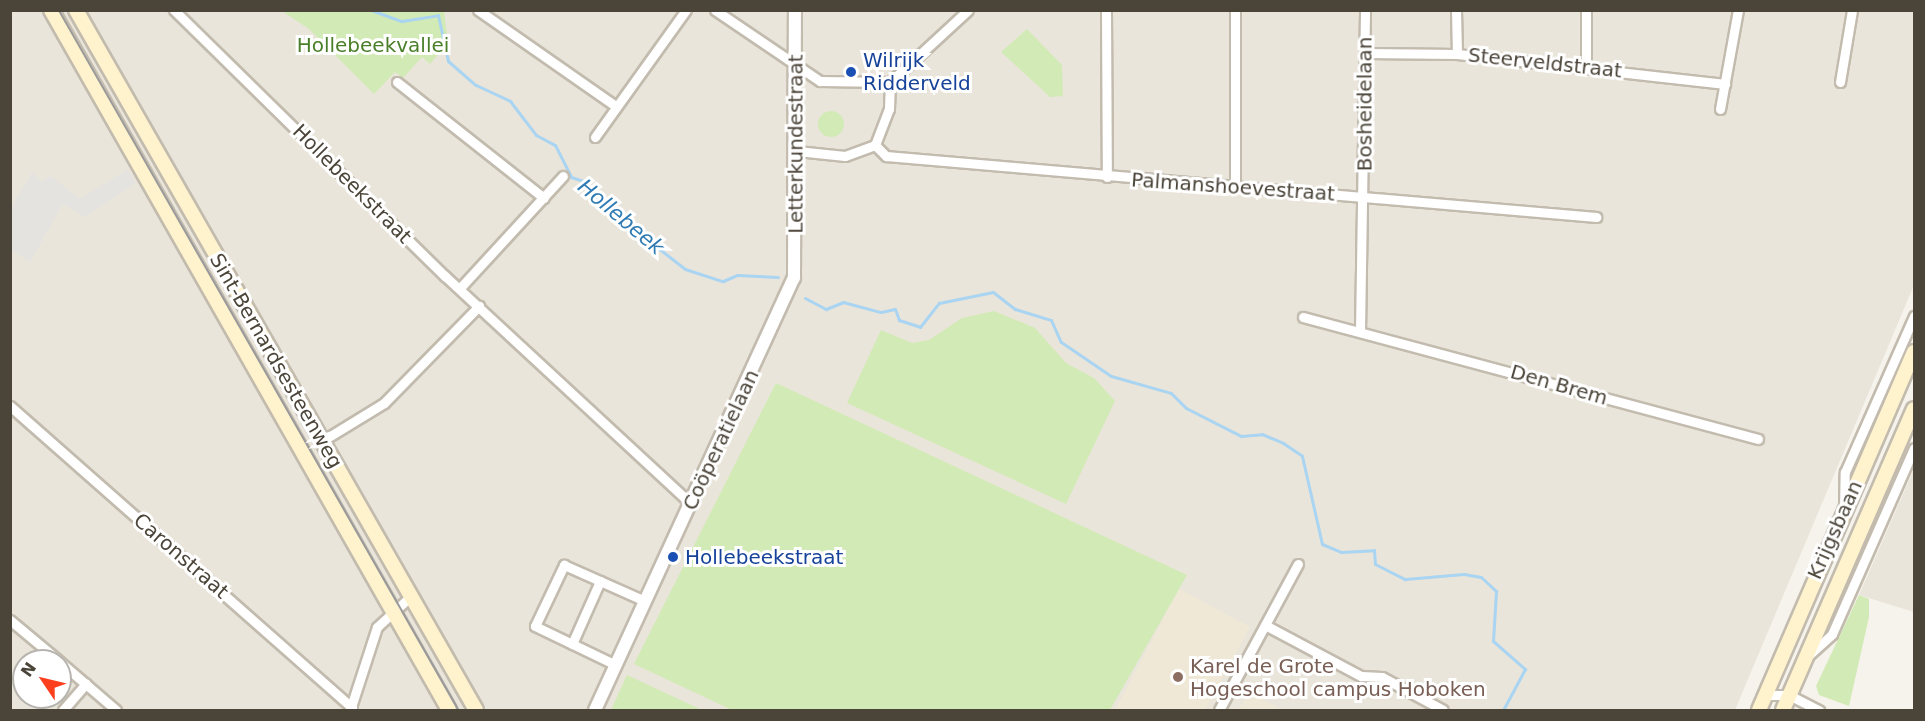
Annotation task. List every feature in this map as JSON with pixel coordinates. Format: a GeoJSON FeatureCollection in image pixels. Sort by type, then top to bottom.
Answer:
{"type":"FeatureCollection","features":[{"type":"Feature","properties":{"kind":"main road","name":"Sint-Bernardsesteenweg"},"geometry":{"type":"LineString","coordinates":[[51,10],[449,711]]}},
{"type":"Feature","properties":{"kind":"main road","name":"Sint-Bernardsesteenweg"},"geometry":{"type":"LineString","coordinates":[[76,10],[476,711]]}},
{"type":"Feature","properties":{"kind":"main road","name":"Krijgsbaan"},"geometry":{"type":"LineString","coordinates":[[1759,711],[1914,352]]}},
{"type":"Feature","properties":{"kind":"main road","name":"Krijgsbaan"},"geometry":{"type":"LineString","coordinates":[[1784,710],[1803,660],[1914,409]]}},
{"type":"Feature","properties":{"kind":"street","name":"Hollebeekstraat"},"geometry":{"type":"LineString","coordinates":[[174,10],[460,288],[690,504]]}},
{"type":"Feature","properties":{"kind":"street"},"geometry":{"type":"LineString","coordinates":[[478,10],[617,107]]}},
{"type":"Feature","properties":{"kind":"street"},"geometry":{"type":"LineString","coordinates":[[595,136],[686,10]]}},
{"type":"Feature","properties":{"kind":"street"},"geometry":{"type":"LineString","coordinates":[[715,10],[796,68],[819,81],[890,82],[968,10]]}},
{"type":"Feature","properties":{"kind":"street","name":"Letterkundestraat"},"geometry":{"type":"LineString","coordinates":[[794,278],[797,151],[795,10]]}},
{"type":"Feature","properties":{"kind":"street"},"geometry":{"type":"LineString","coordinates":[[1106,10],[1107,177]]}},
{"type":"Feature","properties":{"kind":"street"},"geometry":{"type":"LineString","coordinates":[[1234,10],[1235,187]]}},
{"type":"Feature","properties":{"kind":"street","name":"Bosheidelaan"},"geometry":{"type":"LineString","coordinates":[[1362,197],[1365,10]]}},
{"type":"Feature","properties":{"kind":"street"},"geometry":{"type":"LineString","coordinates":[[1456,10],[1457,54]]}},
{"type":"Feature","properties":{"kind":"street"},"geometry":{"type":"LineString","coordinates":[[1586,10],[1586,67]]}},
{"type":"Feature","properties":{"kind":"street"},"geometry":{"type":"LineString","coordinates":[[1720,109],[1738,10]]}},
{"type":"Feature","properties":{"kind":"street"},"geometry":{"type":"LineString","coordinates":[[1840,82],[1852,10]]}},
{"type":"Feature","properties":{"kind":"street","name":"Steerveldstraat"},"geometry":{"type":"LineString","coordinates":[[1365,53],[1457,54],[1725,84]]}},
{"type":"Feature","properties":{"kind":"street"},"geometry":{"type":"LineString","coordinates":[[397,82],[544,198]]}},
{"type":"Feature","properties":{"kind":"street"},"geometry":{"type":"LineString","coordinates":[[797,151],[845,156],[875,145],[889,109],[890,82]]}},
{"type":"Feature","properties":{"kind":"street","name":"Palmanshoevestraat"},"geometry":{"type":"LineString","coordinates":[[875,145],[886,156],[1107,177],[1596,217]]}},
{"type":"Feature","properties":{"kind":"street"},"geometry":{"type":"LineString","coordinates":[[460,288],[563,176]]}},
{"type":"Feature","properties":{"kind":"street"},"geometry":{"type":"LineString","coordinates":[[1360,331],[1362,197]]}},
{"type":"Feature","properties":{"kind":"street","name":"Coöperatielaan"},"geometry":{"type":"LineString","coordinates":[[595,711],[794,278]]}},
{"type":"Feature","properties":{"kind":"street"},"geometry":{"type":"LineString","coordinates":[[322,441],[384,403],[479,306]]}},
{"type":"Feature","properties":{"kind":"street"},"geometry":{"type":"LineString","coordinates":[[1844,511],[1845,472],[1914,316]]}},
{"type":"Feature","properties":{"kind":"street","name":"Den Brem"},"geometry":{"type":"LineString","coordinates":[[1303,317],[1758,439]]}},
{"type":"Feature","properties":{"kind":"street","name":"Caronstraat"},"geometry":{"type":"LineString","coordinates":[[10,406],[351,709]]}},
{"type":"Feature","properties":{"kind":"street"},"geometry":{"type":"LineString","coordinates":[[1803,660],[1832,634],[1914,448]]}},
{"type":"Feature","properties":{"kind":"street"},"geometry":{"type":"LineString","coordinates":[[1219,711],[1298,564]]}},
{"type":"Feature","properties":{"kind":"street"},"geometry":{"type":"LineString","coordinates":[[616,665],[535,626],[564,565],[645,601]]}},
{"type":"Feature","properties":{"kind":"street"},"geometry":{"type":"LineString","coordinates":[[572,644],[600,581]]}},
{"type":"Feature","properties":{"kind":"street"},"geometry":{"type":"LineString","coordinates":[[351,709],[377,627],[392,610],[411,596]]}},
{"type":"Feature","properties":{"kind":"street"},"geometry":{"type":"LineString","coordinates":[[10,620],[44,649]]}},
{"type":"Feature","properties":{"kind":"street"},"geometry":{"type":"LineString","coordinates":[[1265,625],[1360,676],[1382,677],[1443,711]]}},
{"type":"Feature","properties":{"kind":"street"},"geometry":{"type":"LineString","coordinates":[[72,673],[116,711]]}},
{"type":"Feature","properties":{"kind":"street"},"geometry":{"type":"LineString","coordinates":[[63,711],[86,684]]}},
{"type":"Feature","properties":{"kind":"street"},"geometry":{"type":"LineString","coordinates":[[1765,695],[1789,695],[1819,711]]}},
{"type":"Feature","properties":{"kind":"street"},"geometry":{"type":"LineString","coordinates":[[1765,695],[1784,710]]}},
{"type":"Feature","properties":{"kind":"shaded area"},"geometry":{"type":"Polygon","coordinates":[[[10,11],[1914,11],[1914,285],[1735,710],[11,710],[10,11]]]}},
{"type":"Feature","properties":{"kind":"shaded area"},"geometry":{"type":"Polygon","coordinates":[[[128,169],[136,183],[85,217],[63,204],[30,262],[11,249],[11,208],[32,172],[41,181],[51,176],[80,199],[128,169]]]}},
{"type":"Feature","properties":{"kind":"shaded area"},"geometry":{"type":"Polygon","coordinates":[[[1914,469],[1914,612],[1859,595],[1914,469]]]}},
{"type":"Feature","properties":{"kind":"shaded area","name":"Karel de Grote Hogeschool campus Hoboken"},"geometry":{"type":"Polygon","coordinates":[[[1179,589],[1250,627],[1205,710],[1115,710],[1179,589]]]}},
{"type":"Feature","properties":{"kind":"shaded area","name":"Karel de Grote Hogeschool campus Hoboken"},"geometry":{"type":"Polygon","coordinates":[[[1248,693],[1284,710],[1238,710],[1248,693]]]}},
{"type":"Feature","properties":{"kind":"green space","name":"Hollebeekvallei"},"geometry":{"type":"Polygon","coordinates":[[[282,11],[444,11],[448,43],[430,64],[422,57],[403,78],[395,72],[374,94],[309,29],[282,11]]]}},
{"type":"Feature","properties":{"kind":"green space"},"geometry":{"type":"Polygon","coordinates":[[[1027,29],[1062,65],[1063,96],[1050,97],[1001,52],[1027,29]]]}},
{"type":"Feature","properties":{"kind":"green space"},"geometry":{"type":"Polygon","coordinates":[[[831,111],[841,114],[844,124],[841,134],[831,137],[821,134],[818,124],[821,114],[831,111]]]}},
{"type":"Feature","properties":{"kind":"green space"},"geometry":{"type":"Polygon","coordinates":[[[994,311],[1035,328],[1066,363],[1094,378],[1115,401],[1066,504],[847,403],[881,330],[912,343],[929,340],[962,318],[994,311]]]}},
{"type":"Feature","properties":{"kind":"green space"},"geometry":{"type":"Polygon","coordinates":[[[776,383],[1187,575],[1110,710],[732,710],[634,664],[776,383]]]}},
{"type":"Feature","properties":{"kind":"green space"},"geometry":{"type":"Polygon","coordinates":[[[1859,595],[1869,599],[1869,617],[1849,706],[1819,695],[1816,686],[1859,595]]]}},
{"type":"Feature","properties":{"kind":"green space"},"geometry":{"type":"Polygon","coordinates":[[[627,675],[702,710],[611,710],[627,675]]]}},
{"type":"Feature","properties":{"kind":"waterway","name":"Hollebeek"},"geometry":{"type":"LineString","coordinates":[[371,10],[402,21],[438,15],[448,61],[476,85],[510,101],[536,135],[555,145],[571,177],[583,181],[590,195],[685,269],[723,281],[737,275],[778,277]]}},
{"type":"Feature","properties":{"kind":"waterway","name":"Hollebeek"},"geometry":{"type":"LineString","coordinates":[[805,298],[826,309],[843,302],[881,312],[895,309],[899,320],[920,327],[939,303],[993,292],[1015,309],[1051,320],[1061,342],[1111,376],[1171,393],[1186,408],[1241,436],[1262,434],[1283,443],[1302,456],[1322,544],[1341,552],[1374,550],[1375,564],[1405,579],[1464,574],[1481,577],[1496,591],[1493,641],[1525,669],[1503,710]]}},
{"type":"Feature","properties":{"kind":"tram line"},"geometry":{"type":"LineString","coordinates":[[59,10],[459,710]]}},
{"type":"Feature","properties":{"kind":"place","name":"Wilrijk Ridderveld"},"geometry":{"type":"Point","coordinates":[851,72]}},
{"type":"Feature","properties":{"kind":"place","name":"Hollebeekstraat"},"geometry":{"type":"Point","coordinates":[673,557]}},
{"type":"Feature","properties":{"kind":"place","name":"Karel de Grote Hogeschool campus Hoboken"},"geometry":{"type":"Point","coordinates":[1178,677]}}]}
